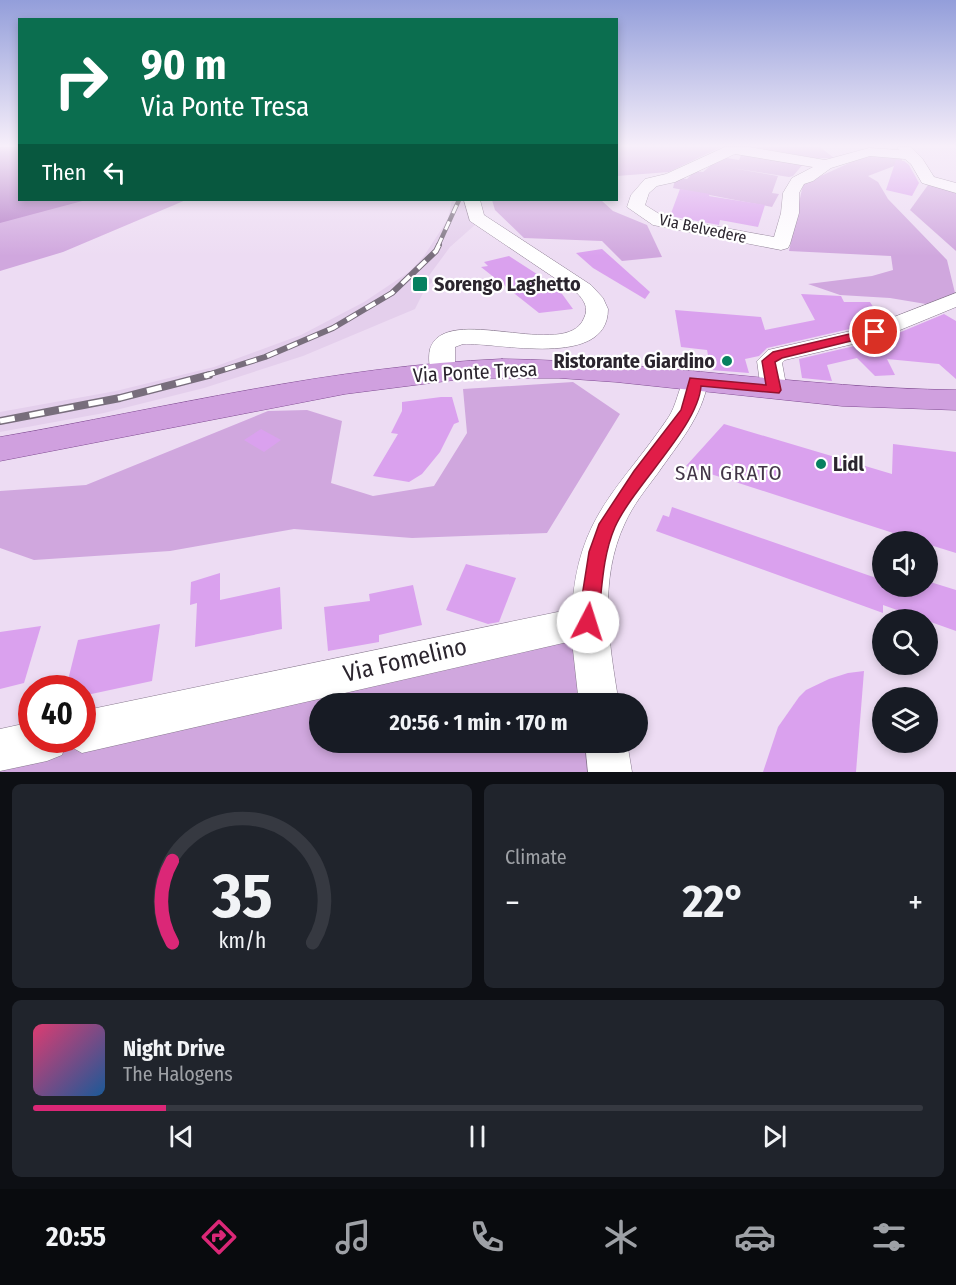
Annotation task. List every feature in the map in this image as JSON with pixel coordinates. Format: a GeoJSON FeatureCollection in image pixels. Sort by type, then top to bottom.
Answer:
{"type":"FeatureCollection","features":[{"type":"Feature","properties":{"kind":"main road","name":"Via Ponte Tresa"},"geometry":{"type":"LineString","coordinates":[[0,449],[340,385],[443,371],[553,369],[871,399],[956,400]]}},
{"type":"Feature","properties":{"kind":"street","name":"Via Belvedere"},"geometry":{"type":"LineString","coordinates":[[648,183],[636,200],[636,207],[659,220],[781,244],[790,213],[791,193],[797,183]]}},
{"type":"Feature","properties":{"kind":"street"},"geometry":{"type":"LineString","coordinates":[[939,183],[956,188]]}},
{"type":"Feature","properties":{"kind":"street"},"geometry":{"type":"LineString","coordinates":[[443,371],[442,349],[444,344],[453,338],[471,336],[528,342],[557,341],[574,337],[586,330],[592,325],[597,313],[595,301],[584,289],[476,217],[472,201]]}},
{"type":"Feature","properties":{"kind":"street"},"geometry":{"type":"LineString","coordinates":[[774,390],[768,361],[777,355],[875,332],[956,299]]}},
{"type":"Feature","properties":{"kind":"street"},"geometry":{"type":"LineString","coordinates":[[598,693],[588,622],[598,552],[608,524],[639,476],[687,411],[693,396],[695,381]]}},
{"type":"Feature","properties":{"kind":"street","name":"Via Fomelino"},"geometry":{"type":"LineString","coordinates":[[96,729],[588,622]]}},
{"type":"Feature","properties":{"kind":"street"},"geometry":{"type":"LineString","coordinates":[[0,750],[18,746]]}},
{"type":"Feature","properties":{"kind":"street"},"geometry":{"type":"LineString","coordinates":[[607,753],[610,772]]}},
{"type":"Feature","properties":{"kind":"shaded area"},"geometry":{"type":"Polygon","coordinates":[[[0,183],[18,183],[18,201],[184,201],[63,252],[0,271],[0,183]]]}},
{"type":"Feature","properties":{"kind":"shaded area"},"geometry":{"type":"Polygon","coordinates":[[[0,183],[18,183],[18,201],[82,201],[0,223],[0,183]]]}},
{"type":"Feature","properties":{"kind":"shaded area"},"geometry":{"type":"Polygon","coordinates":[[[674,183],[776,183],[772,193],[779,194],[772,207],[673,188],[674,183]]]}},
{"type":"Feature","properties":{"kind":"shaded area"},"geometry":{"type":"Polygon","coordinates":[[[879,183],[888,199],[947,260],[955,293],[932,305],[890,298],[840,295],[808,284],[872,276],[893,270],[891,256],[789,251],[803,184],[879,183]]]}},
{"type":"Feature","properties":{"kind":"shaded area"},"geometry":{"type":"Polygon","coordinates":[[[928,185],[956,189],[956,251],[910,210],[928,185]]]}},
{"type":"Feature","properties":{"kind":"shaded area"},"geometry":{"type":"Polygon","coordinates":[[[452,201],[465,201],[469,219],[476,224],[450,247],[428,277],[434,281],[426,287],[415,309],[303,356],[204,388],[104,413],[0,432],[0,412],[116,391],[214,367],[301,335],[364,302],[409,272],[424,256],[448,219],[452,201]]]}},
{"type":"Feature","properties":{"kind":"shaded area"},"geometry":{"type":"Polygon","coordinates":[[[492,201],[602,201],[613,211],[647,225],[662,257],[622,261],[602,241],[524,238],[495,210],[492,201]]]}},
{"type":"Feature","properties":{"kind":"shaded area"},"geometry":{"type":"Polygon","coordinates":[[[573,382],[620,414],[547,533],[412,538],[294,529],[170,551],[34,560],[0,548],[0,491],[86,485],[268,411],[307,410],[342,421],[331,483],[373,496],[434,486],[467,433],[463,389],[573,382]]]}},
{"type":"Feature","properties":{"kind":"shaded area"},"geometry":{"type":"Polygon","coordinates":[[[588,622],[598,693],[309,693],[309,753],[607,753],[610,772],[0,772],[0,750],[18,746],[18,753],[96,753],[96,737],[588,622]]]}},
{"type":"Feature","properties":{"kind":"building"},"geometry":{"type":"Polygon","coordinates":[[[888,183],[919,183],[912,196],[886,190],[888,183]]]}},
{"type":"Feature","properties":{"kind":"building"},"geometry":{"type":"Polygon","coordinates":[[[680,189],[765,205],[758,227],[720,220],[719,225],[670,216],[680,189]]]}},
{"type":"Feature","properties":{"kind":"building"},"geometry":{"type":"Polygon","coordinates":[[[602,249],[650,292],[645,299],[593,268],[576,253],[602,249]]]}},
{"type":"Feature","properties":{"kind":"building"},"geometry":{"type":"Polygon","coordinates":[[[509,256],[557,287],[573,309],[539,313],[481,267],[488,266],[484,262],[509,256]]]}},
{"type":"Feature","properties":{"kind":"building"},"geometry":{"type":"Polygon","coordinates":[[[801,294],[841,296],[844,302],[870,302],[881,319],[867,325],[767,348],[759,356],[745,359],[749,373],[711,370],[707,350],[681,347],[675,310],[761,317],[765,330],[815,320],[801,294]]]}},
{"type":"Feature","properties":{"kind":"building"},"geometry":{"type":"Polygon","coordinates":[[[944,314],[956,321],[956,379],[939,364],[887,359],[895,375],[875,376],[857,358],[827,365],[832,381],[802,378],[799,359],[884,339],[944,314]]]}},
{"type":"Feature","properties":{"kind":"building"},"geometry":{"type":"Polygon","coordinates":[[[452,397],[459,422],[454,424],[440,452],[422,474],[409,482],[373,476],[398,434],[391,433],[402,411],[402,402],[452,397]]]}},
{"type":"Feature","properties":{"kind":"building"},"geometry":{"type":"Polygon","coordinates":[[[724,424],[892,474],[893,444],[956,452],[956,553],[938,547],[938,531],[887,531],[686,466],[724,424]]]}},
{"type":"Feature","properties":{"kind":"building"},"geometry":{"type":"Polygon","coordinates":[[[261,429],[281,440],[264,452],[244,440],[261,429]]]}},
{"type":"Feature","properties":{"kind":"building"},"geometry":{"type":"Polygon","coordinates":[[[672,507],[872,577],[872,597],[938,597],[938,584],[956,590],[956,631],[938,625],[938,609],[894,609],[883,605],[883,609],[872,609],[656,531],[663,515],[669,517],[672,507]]]}},
{"type":"Feature","properties":{"kind":"building"},"geometry":{"type":"Polygon","coordinates":[[[466,564],[516,578],[499,622],[488,624],[446,610],[466,564]]]}},
{"type":"Feature","properties":{"kind":"building"},"geometry":{"type":"Polygon","coordinates":[[[220,573],[220,600],[280,587],[282,629],[195,647],[197,603],[190,605],[191,582],[220,573]]]}},
{"type":"Feature","properties":{"kind":"building"},"geometry":{"type":"Polygon","coordinates":[[[413,585],[422,625],[379,635],[379,642],[328,651],[324,607],[370,601],[369,594],[413,585]]]}},
{"type":"Feature","properties":{"kind":"building"},"geometry":{"type":"Polygon","coordinates":[[[160,624],[152,681],[96,693],[96,675],[69,675],[78,640],[160,624]]]}},
{"type":"Feature","properties":{"kind":"building"},"geometry":{"type":"Polygon","coordinates":[[[41,626],[26,675],[18,675],[18,684],[0,689],[0,632],[41,626]]]}},
{"type":"Feature","properties":{"kind":"building"},"geometry":{"type":"Polygon","coordinates":[[[864,671],[856,772],[763,772],[778,727],[806,690],[829,679],[864,671]]]}},
{"type":"Feature","properties":{"kind":"railway"},"geometry":{"type":"LineString","coordinates":[[438,246],[459,201]]}},
{"type":"Feature","properties":{"kind":"railway"},"geometry":{"type":"LineString","coordinates":[[204,376],[265,357],[333,328],[392,293],[436,251],[439,245]]}},
{"type":"Feature","properties":{"kind":"railway"},"geometry":{"type":"LineString","coordinates":[[0,421],[120,398],[209,375]]}},
{"type":"Feature","properties":{"kind":"place","name":"Sorengo Laghetto"},"geometry":{"type":"Point","coordinates":[420,284]}},
{"type":"Feature","properties":{"kind":"place","name":"Ristorante Giardino"},"geometry":{"type":"Point","coordinates":[727,361]}},
{"type":"Feature","properties":{"kind":"place","name":"Lidl"},"geometry":{"type":"Point","coordinates":[821,464]}},
{"type":"Feature","properties":{"kind":"district","name":"SAN GRATO"},"geometry":{"type":"Point","coordinates":[729,473]}},
{"type":"Feature","properties":{"kind":"route"},"geometry":{"type":"LineString","coordinates":[[588,622],[598,552],[608,524],[639,476],[687,411],[693,396],[695,381],[774,390],[768,361],[777,355],[875,332]]}}]}
